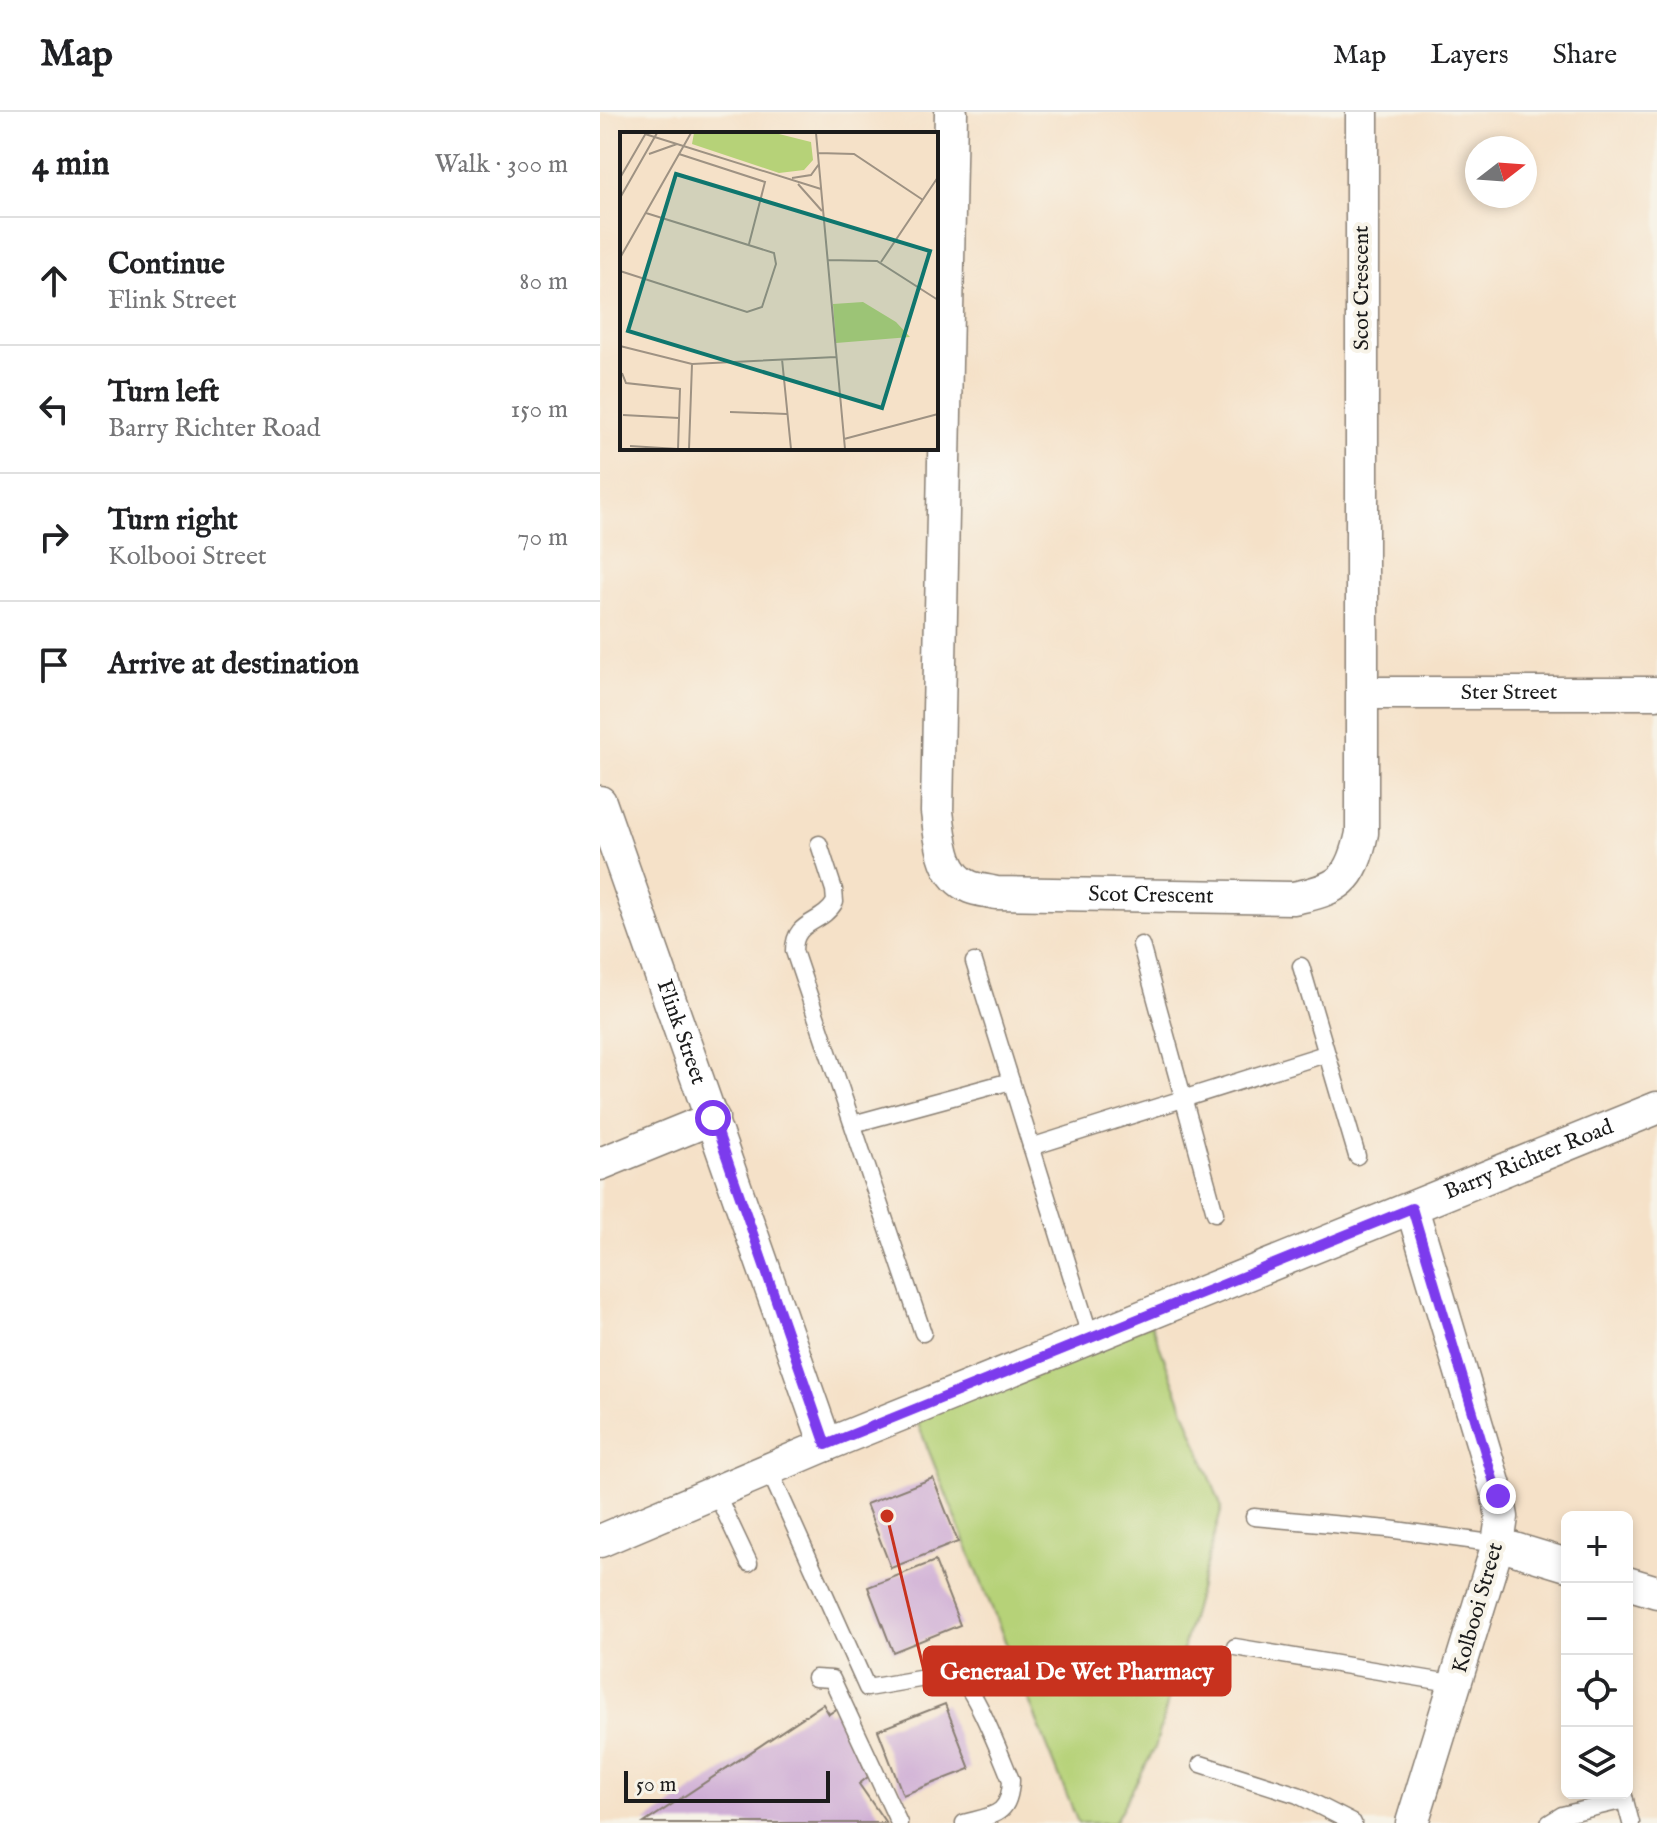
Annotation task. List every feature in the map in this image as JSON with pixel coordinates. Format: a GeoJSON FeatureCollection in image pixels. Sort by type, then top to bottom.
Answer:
{"type":"FeatureCollection","features":[{"type":"Feature","properties":{"kind":"street","name":"Scot Crescent"},"geometry":{"type":"LineString","coordinates":[[951,112],[937,812],[942,849],[951,873],[969,887],[996,893],[1293,898],[1320,893],[1341,882],[1356,862],[1362,833],[1362,112]]}},
{"type":"Feature","properties":{"kind":"street","name":"Ster Street"},"geometry":{"type":"LineString","coordinates":[[1363,693],[1657,693]]}},
{"type":"Feature","properties":{"kind":"street","name":"Flink Street"},"geometry":{"type":"LineString","coordinates":[[600,802],[826,1445]]}},
{"type":"Feature","properties":{"kind":"street","name":"Barry Richter Road"},"geometry":{"type":"LineString","coordinates":[[600,1541],[826,1445],[1657,1108]]}},
{"type":"Feature","properties":{"kind":"street"},"geometry":{"type":"LineString","coordinates":[[600,1164],[713,1118]]}},
{"type":"Feature","properties":{"kind":"street","name":"Kolbooi Street"},"geometry":{"type":"LineString","coordinates":[[1412,1208],[1502,1517],[1498,1544],[1457,1684],[1412,1823]]}},
{"type":"Feature","properties":{"kind":"street"},"geometry":{"type":"LineString","coordinates":[[1498,1544],[1561,1563]]}},
{"type":"Feature","properties":{"kind":"street"},"geometry":{"type":"LineString","coordinates":[[1633,1585],[1657,1592]]}},
{"type":"Feature","properties":{"kind":"lane"},"geometry":{"type":"LineString","coordinates":[[819,844],[835,902],[824,916],[801,928],[794,942],[794,951],[923,1333]]}},
{"type":"Feature","properties":{"kind":"lane"},"geometry":{"type":"LineString","coordinates":[[1141,945],[1215,1213]]}},
{"type":"Feature","properties":{"kind":"lane"},"geometry":{"type":"LineString","coordinates":[[974,962],[1091,1339]]}},
{"type":"Feature","properties":{"kind":"lane"},"geometry":{"type":"LineString","coordinates":[[1301,966],[1357,1156]]}},
{"type":"Feature","properties":{"kind":"lane"},"geometry":{"type":"LineString","coordinates":[[1031,1147],[1325,1054]]}},
{"type":"Feature","properties":{"kind":"lane"},"geometry":{"type":"LineString","coordinates":[[853,1124],[1011,1081]]}},
{"type":"Feature","properties":{"kind":"lane"},"geometry":{"type":"LineString","coordinates":[[769,1470],[867,1688],[954,1673],[961,1676],[971,1690],[1011,1780],[1011,1791],[1007,1804],[1000,1812],[964,1823]]}},
{"type":"Feature","properties":{"kind":"lane"},"geometry":{"type":"LineString","coordinates":[[716,1493],[749,1563]]}},
{"type":"Feature","properties":{"kind":"lane"},"geometry":{"type":"LineString","coordinates":[[1254,1517],[1388,1529],[1498,1544]]}},
{"type":"Feature","properties":{"kind":"lane"},"geometry":{"type":"LineString","coordinates":[[1235,1647],[1457,1684]]}},
{"type":"Feature","properties":{"kind":"lane"},"geometry":{"type":"LineString","coordinates":[[815,1678],[832,1679],[899,1823]]}},
{"type":"Feature","properties":{"kind":"lane"},"geometry":{"type":"LineString","coordinates":[[1201,1764],[1298,1795],[1353,1823]]}},
{"type":"Feature","properties":{"kind":"lane"},"geometry":{"type":"LineString","coordinates":[[1549,1823],[1562,1815],[1617,1799]]}},
{"type":"Feature","properties":{"kind":"lane"},"geometry":{"type":"LineString","coordinates":[[1625,1799],[1631,1823]]}},
{"type":"Feature","properties":{"kind":"green space"},"geometry":{"type":"Polygon","coordinates":[[[1151,1324],[1222,1508],[1155,1748],[1114,1823],[1078,1823],[916,1419],[1151,1324]]]}},
{"type":"Feature","properties":{"kind":"building"},"geometry":{"type":"Polygon","coordinates":[[[933,1478],[958,1542],[891,1568],[866,1504],[933,1478]]]}},
{"type":"Feature","properties":{"kind":"building"},"geometry":{"type":"Polygon","coordinates":[[[935,1561],[960,1625],[893,1652],[868,1587],[935,1561]]]}},
{"type":"Feature","properties":{"kind":"building"},"geometry":{"type":"Polygon","coordinates":[[[823,1704],[829,1714],[838,1708],[868,1777],[859,1784],[886,1823],[644,1823],[823,1704]]]}},
{"type":"Feature","properties":{"kind":"building"},"geometry":{"type":"Polygon","coordinates":[[[945,1704],[970,1769],[903,1795],[878,1730],[945,1704]]]}},
{"type":"Feature","properties":{"kind":"place","name":"Generaal De Wet Pharmacy"},"geometry":{"type":"Point","coordinates":[887,1516]}},
{"type":"Feature","properties":{"kind":"route"},"geometry":{"type":"LineString","coordinates":[[713,1118],[826,1445],[1412,1208],[1498,1496]]}}]}
